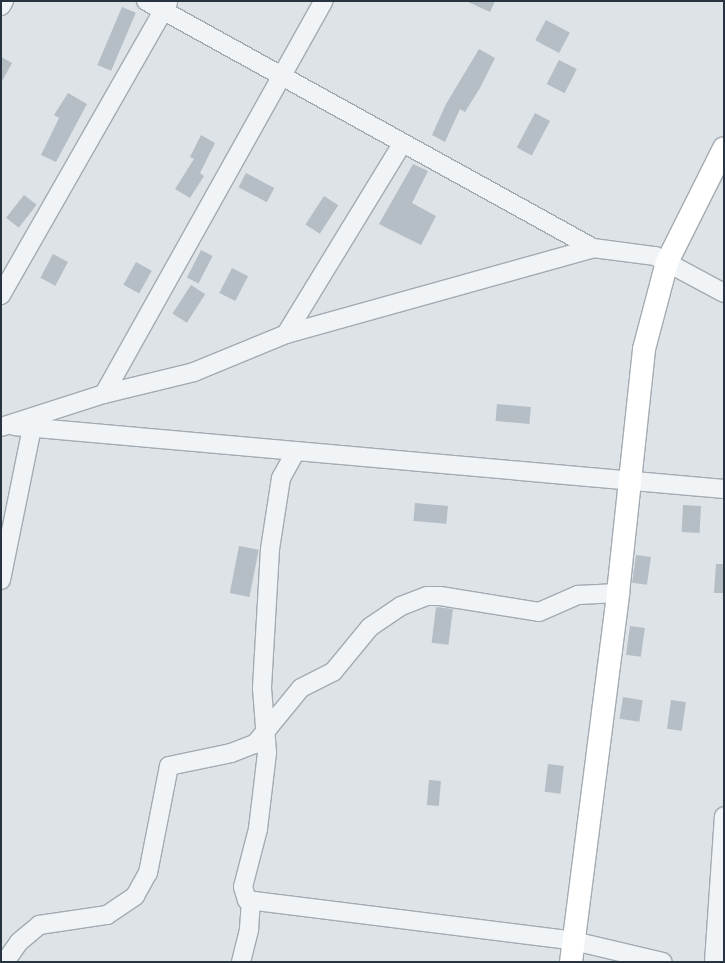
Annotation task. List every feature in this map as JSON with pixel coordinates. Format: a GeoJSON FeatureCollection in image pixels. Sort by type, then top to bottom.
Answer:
{"type":"FeatureCollection","features":[{"type":"Feature","properties":{"kind":"main road"},"geometry":{"type":"LineString","coordinates":[[572,951],[618,593],[644,349],[654,304],[724,148]]}},
{"type":"Feature","properties":{"kind":"main road"},"geometry":{"type":"LineString","coordinates":[[672,265],[724,182]]}},
{"type":"Feature","properties":{"kind":"street"},"geometry":{"type":"LineString","coordinates":[[1,6],[4,1]]}},
{"type":"Feature","properties":{"kind":"street"},"geometry":{"type":"LineString","coordinates":[[146,1],[166,6],[280,78],[593,248],[655,256],[724,293]]}},
{"type":"Feature","properties":{"kind":"street"},"geometry":{"type":"LineString","coordinates":[[104,394],[324,1]]}},
{"type":"Feature","properties":{"kind":"street"},"geometry":{"type":"LineString","coordinates":[[1,295],[166,6]]}},
{"type":"Feature","properties":{"kind":"street"},"geometry":{"type":"LineString","coordinates":[[286,334],[402,144]]}},
{"type":"Feature","properties":{"kind":"street"},"geometry":{"type":"LineString","coordinates":[[4,426],[104,394],[194,372],[286,334],[593,248]]}},
{"type":"Feature","properties":{"kind":"street"},"geometry":{"type":"LineString","coordinates":[[4,426],[629,479],[724,489]]}},
{"type":"Feature","properties":{"kind":"street"},"geometry":{"type":"LineString","coordinates":[[1,580],[32,428]]}},
{"type":"Feature","properties":{"kind":"street"},"geometry":{"type":"LineString","coordinates":[[296,451],[281,478],[270,549],[262,688],[266,734],[259,820],[243,887],[244,895],[251,902],[312,906],[333,912],[390,916],[572,951],[663,962]]}},
{"type":"Feature","properties":{"kind":"street"},"geometry":{"type":"LineString","coordinates":[[5,962],[19,942],[39,925],[107,915],[135,896],[148,873],[169,766],[231,753],[255,744],[266,734],[301,688],[332,672],[370,627],[400,606],[427,596],[440,596],[539,612],[578,594],[618,593]]}},
{"type":"Feature","properties":{"kind":"street"},"geometry":{"type":"LineString","coordinates":[[714,962],[724,816]]}},
{"type":"Feature","properties":{"kind":"street"},"geometry":{"type":"LineString","coordinates":[[241,962],[249,929],[251,902]]}},
{"type":"Feature","properties":{"kind":"building"},"geometry":{"type":"Polygon","coordinates":[[[466,1],[495,1],[490,12],[466,1]]]}},
{"type":"Feature","properties":{"kind":"building"},"geometry":{"type":"Polygon","coordinates":[[[122,7],[136,13],[111,71],[97,65],[122,7]]]}},
{"type":"Feature","properties":{"kind":"building"},"geometry":{"type":"Polygon","coordinates":[[[546,20],[570,33],[559,53],[535,40],[546,20]]]}},
{"type":"Feature","properties":{"kind":"building"},"geometry":{"type":"Polygon","coordinates":[[[479,49],[495,58],[465,112],[460,109],[445,142],[432,135],[446,104],[479,49]]]}},
{"type":"Feature","properties":{"kind":"building"},"geometry":{"type":"Polygon","coordinates":[[[1,57],[12,63],[1,83],[1,57]]]}},
{"type":"Feature","properties":{"kind":"building"},"geometry":{"type":"Polygon","coordinates":[[[559,60],[577,69],[565,93],[547,84],[559,60]]]}},
{"type":"Feature","properties":{"kind":"building"},"geometry":{"type":"Polygon","coordinates":[[[68,93],[87,104],[56,162],[41,155],[59,118],[54,115],[68,93]]]}},
{"type":"Feature","properties":{"kind":"building"},"geometry":{"type":"Polygon","coordinates":[[[535,113],[550,121],[532,155],[517,147],[535,113]]]}},
{"type":"Feature","properties":{"kind":"building"},"geometry":{"type":"Polygon","coordinates":[[[201,135],[215,143],[200,173],[204,176],[190,198],[175,189],[194,159],[190,157],[201,135]]]}},
{"type":"Feature","properties":{"kind":"building"},"geometry":{"type":"Polygon","coordinates":[[[413,164],[428,171],[412,203],[436,216],[421,245],[379,224],[413,164]]]}},
{"type":"Feature","properties":{"kind":"building"},"geometry":{"type":"Polygon","coordinates":[[[246,173],[274,188],[267,202],[238,187],[246,173]]]}},
{"type":"Feature","properties":{"kind":"building"},"geometry":{"type":"Polygon","coordinates":[[[24,195],[37,205],[19,228],[6,218],[24,195]]]}},
{"type":"Feature","properties":{"kind":"building"},"geometry":{"type":"Polygon","coordinates":[[[324,196],[338,205],[320,234],[305,225],[324,196]]]}},
{"type":"Feature","properties":{"kind":"building"},"geometry":{"type":"Polygon","coordinates":[[[201,250],[213,256],[199,284],[187,278],[201,250]]]}},
{"type":"Feature","properties":{"kind":"building"},"geometry":{"type":"Polygon","coordinates":[[[53,254],[68,262],[55,286],[40,278],[53,254]]]}},
{"type":"Feature","properties":{"kind":"building"},"geometry":{"type":"Polygon","coordinates":[[[136,262],[152,271],[139,293],[123,285],[136,262]]]}},
{"type":"Feature","properties":{"kind":"building"},"geometry":{"type":"Polygon","coordinates":[[[232,268],[248,276],[235,301],[219,293],[232,268]]]}},
{"type":"Feature","properties":{"kind":"building"},"geometry":{"type":"Polygon","coordinates":[[[191,285],[205,294],[187,323],[172,314],[191,285]]]}},
{"type":"Feature","properties":{"kind":"building"},"geometry":{"type":"Polygon","coordinates":[[[497,404],[531,407],[529,424],[496,421],[497,404]]]}},
{"type":"Feature","properties":{"kind":"building"},"geometry":{"type":"Polygon","coordinates":[[[415,503],[448,506],[446,524],[413,521],[415,503]]]}},
{"type":"Feature","properties":{"kind":"building"},"geometry":{"type":"Polygon","coordinates":[[[683,505],[701,506],[700,533],[682,532],[683,505]]]}},
{"type":"Feature","properties":{"kind":"building"},"geometry":{"type":"Polygon","coordinates":[[[239,546],[259,550],[249,597],[230,593],[239,546]]]}},
{"type":"Feature","properties":{"kind":"building"},"geometry":{"type":"Polygon","coordinates":[[[636,555],[651,557],[647,585],[632,583],[636,555]]]}},
{"type":"Feature","properties":{"kind":"building"},"geometry":{"type":"Polygon","coordinates":[[[716,564],[724,564],[724,593],[714,593],[716,564]]]}},
{"type":"Feature","properties":{"kind":"building"},"geometry":{"type":"Polygon","coordinates":[[[436,607],[453,609],[448,645],[432,643],[436,607]]]}},
{"type":"Feature","properties":{"kind":"building"},"geometry":{"type":"Polygon","coordinates":[[[630,626],[645,628],[641,657],[626,655],[630,626]]]}},
{"type":"Feature","properties":{"kind":"building"},"geometry":{"type":"Polygon","coordinates":[[[623,697],[643,700],[639,722],[620,719],[623,697]]]}},
{"type":"Feature","properties":{"kind":"building"},"geometry":{"type":"Polygon","coordinates":[[[671,700],[686,702],[682,731],[667,729],[671,700]]]}},
{"type":"Feature","properties":{"kind":"building"},"geometry":{"type":"Polygon","coordinates":[[[548,764],[564,766],[560,794],[545,792],[548,764]]]}},
{"type":"Feature","properties":{"kind":"building"},"geometry":{"type":"Polygon","coordinates":[[[429,780],[441,781],[439,806],[427,805],[429,780]]]}}]}
